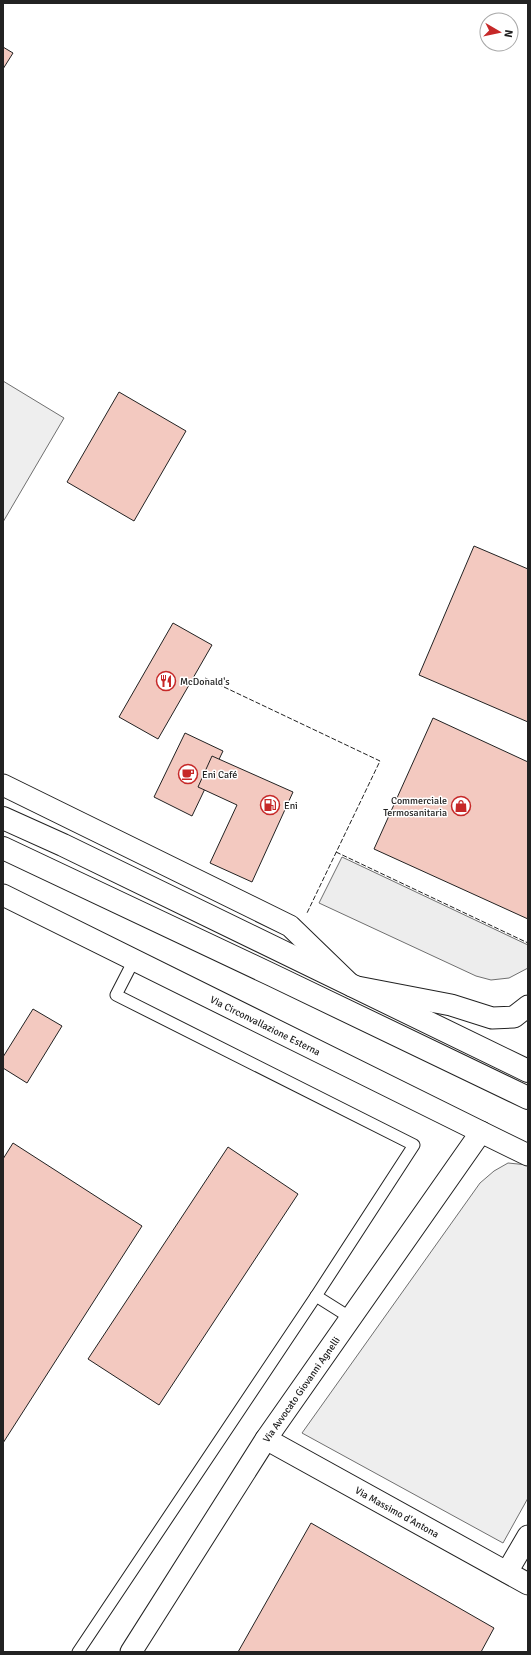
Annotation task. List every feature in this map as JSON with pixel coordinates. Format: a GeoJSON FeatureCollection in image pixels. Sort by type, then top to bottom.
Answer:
{"type":"FeatureCollection","features":[{"type":"Feature","properties":{"kind":"main road"},"geometry":{"type":"LineString","coordinates":[[3,818],[64,845],[528,1071]]}},
{"type":"Feature","properties":{"kind":"main road"},"geometry":{"type":"LineString","coordinates":[[3,848],[528,1098]]}},
{"type":"Feature","properties":{"kind":"street"},"geometry":{"type":"LineString","coordinates":[[3,785],[290,926],[352,986],[451,1005],[492,1018],[514,1017],[528,1006]]}},
{"type":"Feature","properties":{"kind":"street","name":"Via Circonvallazione Esterna"},"geometry":{"type":"LineString","coordinates":[[3,895],[528,1154]]}},
{"type":"Feature","properties":{"kind":"street","name":"Via Avvocato Giovanni Agnelli"},"geometry":{"type":"LineString","coordinates":[[131,1652],[266,1439],[481,1132]]}},
{"type":"Feature","properties":{"kind":"street","name":"Via Massimo d'Antona"},"geometry":{"type":"LineString","coordinates":[[266,1439],[528,1584]]}},
{"type":"Feature","properties":{"kind":"street"},"geometry":{"type":"LineString","coordinates":[[507,1572],[528,1536]]}},
{"type":"Feature","properties":{"kind":"lane"},"geometry":{"type":"LineString","coordinates":[[78,1652],[316,1296],[414,1145],[116,995],[134,960]]}},
{"type":"Feature","properties":{"kind":"lane"},"geometry":{"type":"LineString","coordinates":[[316,1296],[351,1318]]}},
{"type":"Feature","properties":{"kind":"shaded area"},"geometry":{"type":"Polygon","coordinates":[[[3,381],[64,418],[3,522],[3,381]]]}},
{"type":"Feature","properties":{"kind":"shaded area"},"geometry":{"type":"Polygon","coordinates":[[[342,857],[528,945],[528,968],[509,978],[491,980],[476,976],[319,903],[342,857]]]}},
{"type":"Feature","properties":{"kind":"shaded area"},"geometry":{"type":"Polygon","coordinates":[[[508,1163],[528,1165],[528,1498],[503,1543],[302,1433],[480,1183],[494,1171],[508,1163]]]}},
{"type":"Feature","properties":{"kind":"building"},"geometry":{"type":"Polygon","coordinates":[[[3,47],[13,53],[3,69],[3,47]]]}},
{"type":"Feature","properties":{"kind":"building"},"geometry":{"type":"Polygon","coordinates":[[[119,392],[186,431],[134,521],[67,482],[119,392]]]}},
{"type":"Feature","properties":{"kind":"building"},"geometry":{"type":"Polygon","coordinates":[[[474,546],[528,569],[528,722],[419,675],[474,546]]]}},
{"type":"Feature","properties":{"kind":"building","name":"McDonald's"},"geometry":{"type":"Polygon","coordinates":[[[173,623],[212,645],[158,739],[119,717],[173,623]]]}},
{"type":"Feature","properties":{"kind":"building","name":"Commerciale Termosanitaria"},"geometry":{"type":"Polygon","coordinates":[[[433,718],[528,762],[528,919],[374,849],[433,718]]]}},
{"type":"Feature","properties":{"kind":"building","name":"Eni Café"},"geometry":{"type":"Polygon","coordinates":[[[185,733],[223,751],[192,816],[154,797],[185,733]]]}},
{"type":"Feature","properties":{"kind":"building"},"geometry":{"type":"Polygon","coordinates":[[[212,756],[293,792],[252,882],[210,863],[237,805],[198,787],[212,756]]]}},
{"type":"Feature","properties":{"kind":"building"},"geometry":{"type":"Polygon","coordinates":[[[33,1009],[62,1026],[27,1083],[3,1068],[3,1057],[33,1009]]]}},
{"type":"Feature","properties":{"kind":"building"},"geometry":{"type":"Polygon","coordinates":[[[13,1143],[142,1226],[3,1443],[3,1159],[13,1143]]]}},
{"type":"Feature","properties":{"kind":"building"},"geometry":{"type":"Polygon","coordinates":[[[228,1147],[298,1194],[159,1405],[88,1359],[228,1147]]]}},
{"type":"Feature","properties":{"kind":"building"},"geometry":{"type":"Polygon","coordinates":[[[311,1523],[494,1628],[481,1652],[238,1652],[311,1523]]]}},
{"type":"Feature","properties":{"kind":"fence"},"geometry":{"type":"LineString","coordinates":[[205,678],[380,761],[307,913]]}},
{"type":"Feature","properties":{"kind":"fence"},"geometry":{"type":"LineString","coordinates":[[336,852],[528,943]]}},
{"type":"Feature","properties":{"kind":"place","name":"McDonald's"},"geometry":{"type":"Point","coordinates":[166,681]}},
{"type":"Feature","properties":{"kind":"place","name":"Eni Café"},"geometry":{"type":"Point","coordinates":[188,774]}},
{"type":"Feature","properties":{"kind":"place","name":"Eni"},"geometry":{"type":"Point","coordinates":[270,805]}},
{"type":"Feature","properties":{"kind":"place","name":"Commerciale Termosanitaria"},"geometry":{"type":"Point","coordinates":[461,806]}}]}
